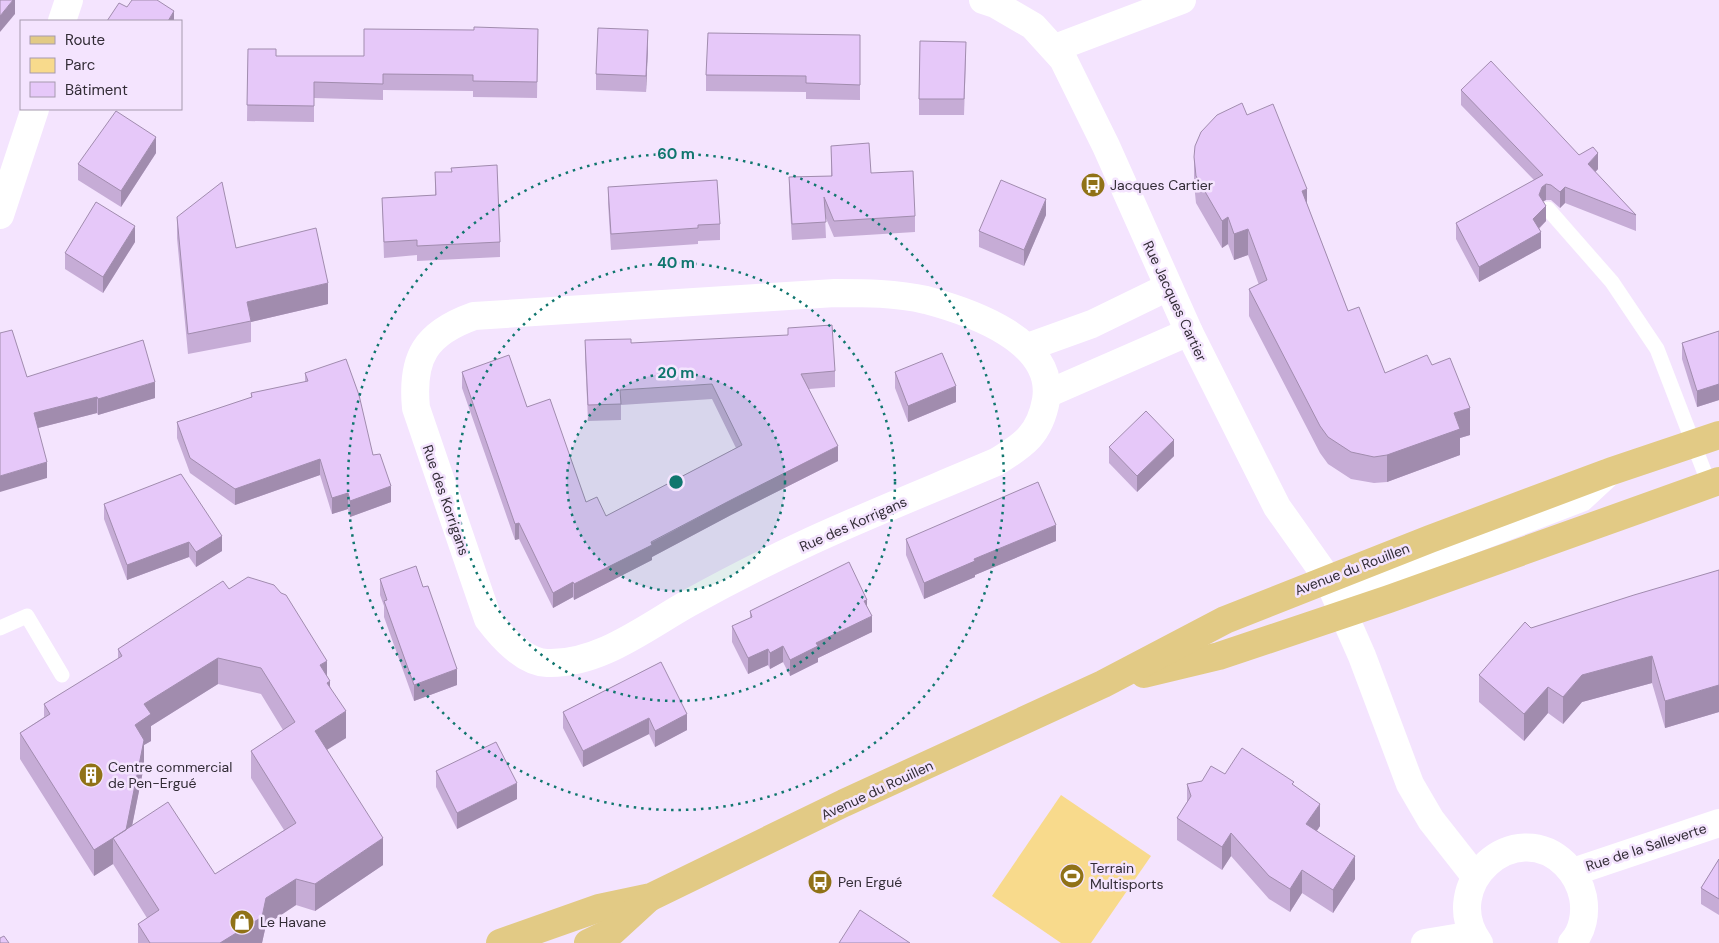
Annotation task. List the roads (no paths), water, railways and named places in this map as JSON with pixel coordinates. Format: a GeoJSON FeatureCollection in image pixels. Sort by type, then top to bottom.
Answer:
{"type":"FeatureCollection","features":[{"type":"Feature","properties":{"kind":"main road","name":"Avenue du Rouillen"},"geometry":{"type":"LineString","coordinates":[[500,943],[599,908],[650,897],[844,803],[1104,684],[1224,620],[1328,578],[1609,472],[1719,435]]}},
{"type":"Feature","properties":{"kind":"main road","name":"Avenue du Rouillen"},"geometry":{"type":"LineString","coordinates":[[1104,684],[1219,656],[1389,599],[1714,483]]}},
{"type":"Feature","properties":{"kind":"main road","name":"Avenue du Rouillen"},"geometry":{"type":"LineString","coordinates":[[588,943],[613,931],[650,897]]}},
{"type":"Feature","properties":{"kind":"street"},"geometry":{"type":"LineString","coordinates":[[62,20],[69,0]]}},
{"type":"Feature","properties":{"kind":"street"},"geometry":{"type":"LineString","coordinates":[[1055,48],[1182,0]]}},
{"type":"Feature","properties":{"kind":"street","name":"Rue Jacques Cartier"},"geometry":{"type":"LineString","coordinates":[[989,2],[1033,26],[1055,48],[1071,73],[1189,332],[1277,507],[1328,578],[1410,784],[1431,820],[1475,876]]}},
{"type":"Feature","properties":{"kind":"street"},"geometry":{"type":"LineString","coordinates":[[0,215],[35,110]]}},
{"type":"Feature","properties":{"kind":"street"},"geometry":{"type":"LineString","coordinates":[[1028,347],[1092,324],[1168,287]]}},
{"type":"Feature","properties":{"kind":"street","name":"Rue des Korrigans"},"geometry":{"type":"LineString","coordinates":[[835,293],[877,293],[926,300],[1000,328],[1028,347],[1041,364],[1046,377],[1047,394],[1043,418],[1035,432],[1020,448],[996,462],[811,542],[690,603],[630,638],[586,658],[546,663],[519,652],[504,639],[488,619],[425,438],[416,408],[413,383],[423,354],[434,337],[450,325],[474,316],[835,293]]}},
{"type":"Feature","properties":{"kind":"street"},"geometry":{"type":"LineString","coordinates":[[1047,394],[1189,332]]}},
{"type":"Feature","properties":{"kind":"street","name":"Avenue du Rouillen"},"geometry":{"type":"LineString","coordinates":[[1343,613],[1364,588],[1387,572],[1581,498],[1609,472]]}},
{"type":"Feature","properties":{"kind":"street","name":"Rue de la Salleverte"},"geometry":{"type":"LineString","coordinates":[[1573,872],[1719,823]]}},
{"type":"Feature","properties":{"kind":"street"},"geometry":{"type":"LineString","coordinates":[[1426,943],[1476,939],[1467,916],[1467,895],[1475,876],[1487,862],[1504,852],[1522,848],[1542,850],[1559,859],[1573,872],[1581,888],[1584,905],[1582,923],[1572,943]]}},
{"type":"Feature","properties":{"kind":"lane"},"geometry":{"type":"LineString","coordinates":[[1548,209],[1612,282],[1657,349],[1694,444],[1714,483]]}},
{"type":"Feature","properties":{"kind":"lane"},"geometry":{"type":"LineString","coordinates":[[0,628],[27,616],[62,674]]}},
{"type":"Feature","properties":{"kind":"place","name":"Jacques Cartier"},"geometry":{"type":"Point","coordinates":[1093,185]}},
{"type":"Feature","properties":{"kind":"place","name":"Centre commercial de Pen-Ergué"},"geometry":{"type":"Point","coordinates":[91,775]}},
{"type":"Feature","properties":{"kind":"place","name":"Terrain Multisports"},"geometry":{"type":"Point","coordinates":[1072,876]}},
{"type":"Feature","properties":{"kind":"place","name":"Pen Ergué"},"geometry":{"type":"Point","coordinates":[820,882]}},
{"type":"Feature","properties":{"kind":"place","name":"Le Havane"},"geometry":{"type":"Point","coordinates":[242,922]}}]}
